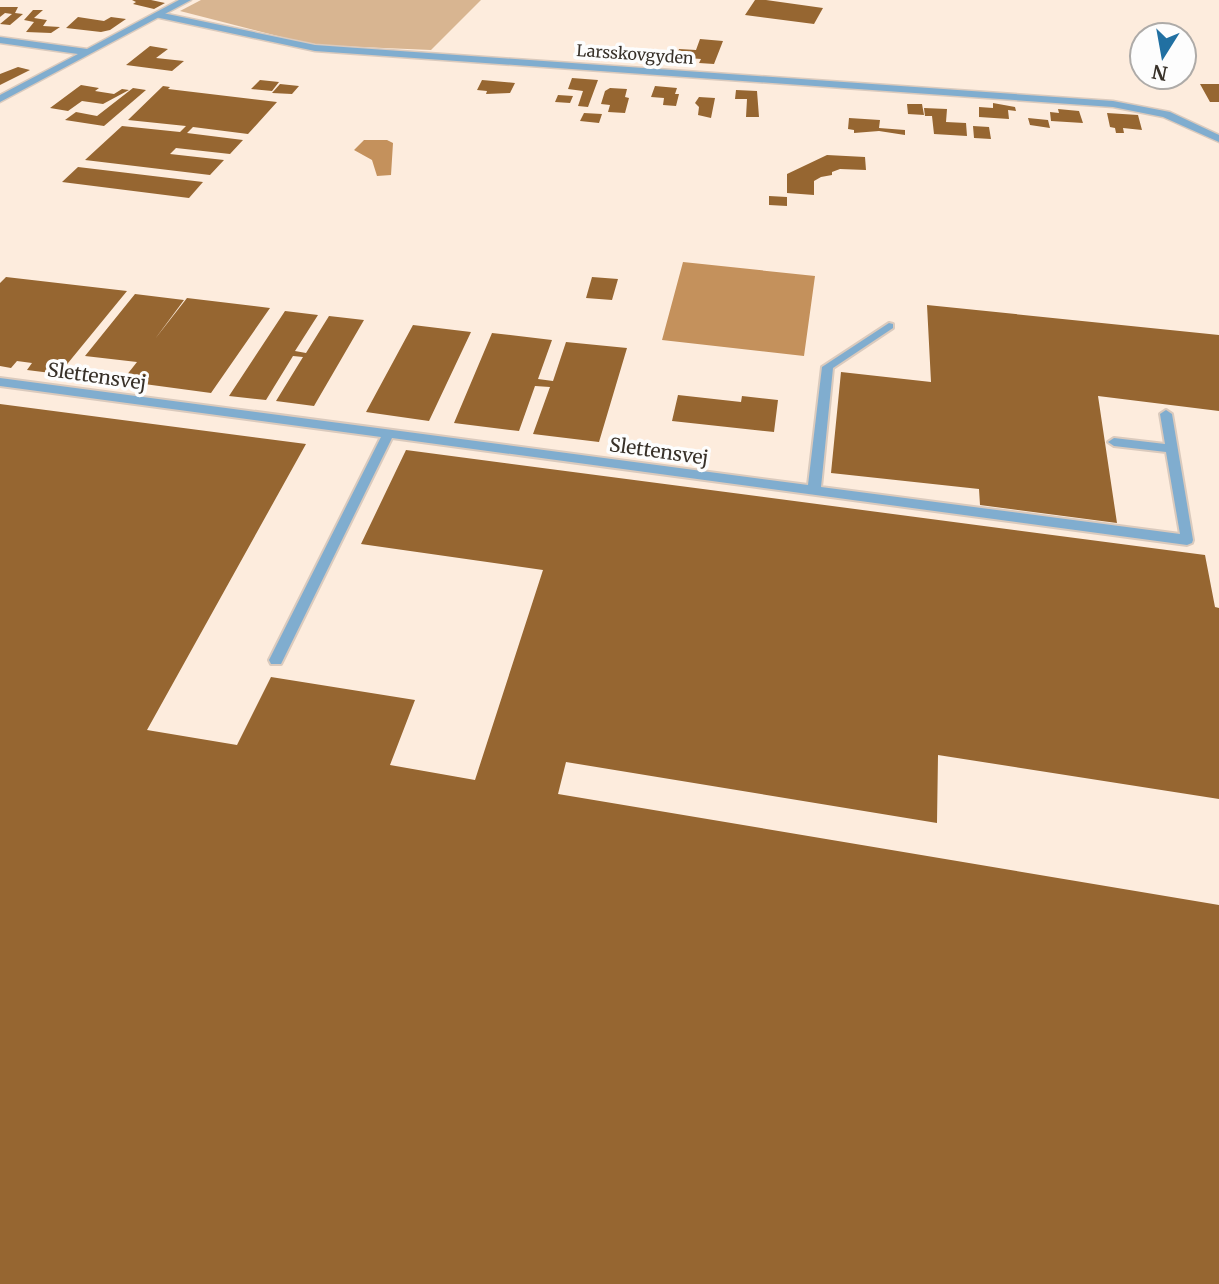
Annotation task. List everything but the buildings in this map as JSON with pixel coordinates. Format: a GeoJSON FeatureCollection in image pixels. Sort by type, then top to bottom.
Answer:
{"type":"FeatureCollection","features":[{"type":"Feature","properties":{"kind":"street"},"geometry":{"type":"LineString","coordinates":[[0,99],[186,0]]}},
{"type":"Feature","properties":{"kind":"street","name":"Larsskovgyden"},"geometry":{"type":"LineString","coordinates":[[158,15],[315,48],[1113,104],[1166,114],[1219,139]]}},
{"type":"Feature","properties":{"kind":"street"},"geometry":{"type":"LineString","coordinates":[[0,40],[88,52]]}},
{"type":"Feature","properties":{"kind":"lane"},"geometry":{"type":"LineString","coordinates":[[814,491],[828,367],[889,326]]}},
{"type":"Feature","properties":{"kind":"lane","name":"Slettensvej"},"geometry":{"type":"LineString","coordinates":[[0,382],[1187,540],[1166,414]]}},
{"type":"Feature","properties":{"kind":"lane"},"geometry":{"type":"LineString","coordinates":[[276,660],[388,434]]}},
{"type":"Feature","properties":{"kind":"lane"},"geometry":{"type":"LineString","coordinates":[[1114,442],[1172,449]]}},
{"type":"Feature","properties":{"kind":"shaded area"},"geometry":{"type":"Polygon","coordinates":[[[201,0],[481,0],[431,50],[313,45],[180,11],[201,0]]]}},
{"type":"Feature","properties":{"kind":"shaded area"},"geometry":{"type":"Polygon","coordinates":[[[364,140],[387,140],[393,143],[391,175],[377,176],[372,160],[354,150],[364,140]]]}},
{"type":"Feature","properties":{"kind":"shaded area"},"geometry":{"type":"Polygon","coordinates":[[[683,262],[815,276],[804,356],[662,340],[683,262]]]}}]}
